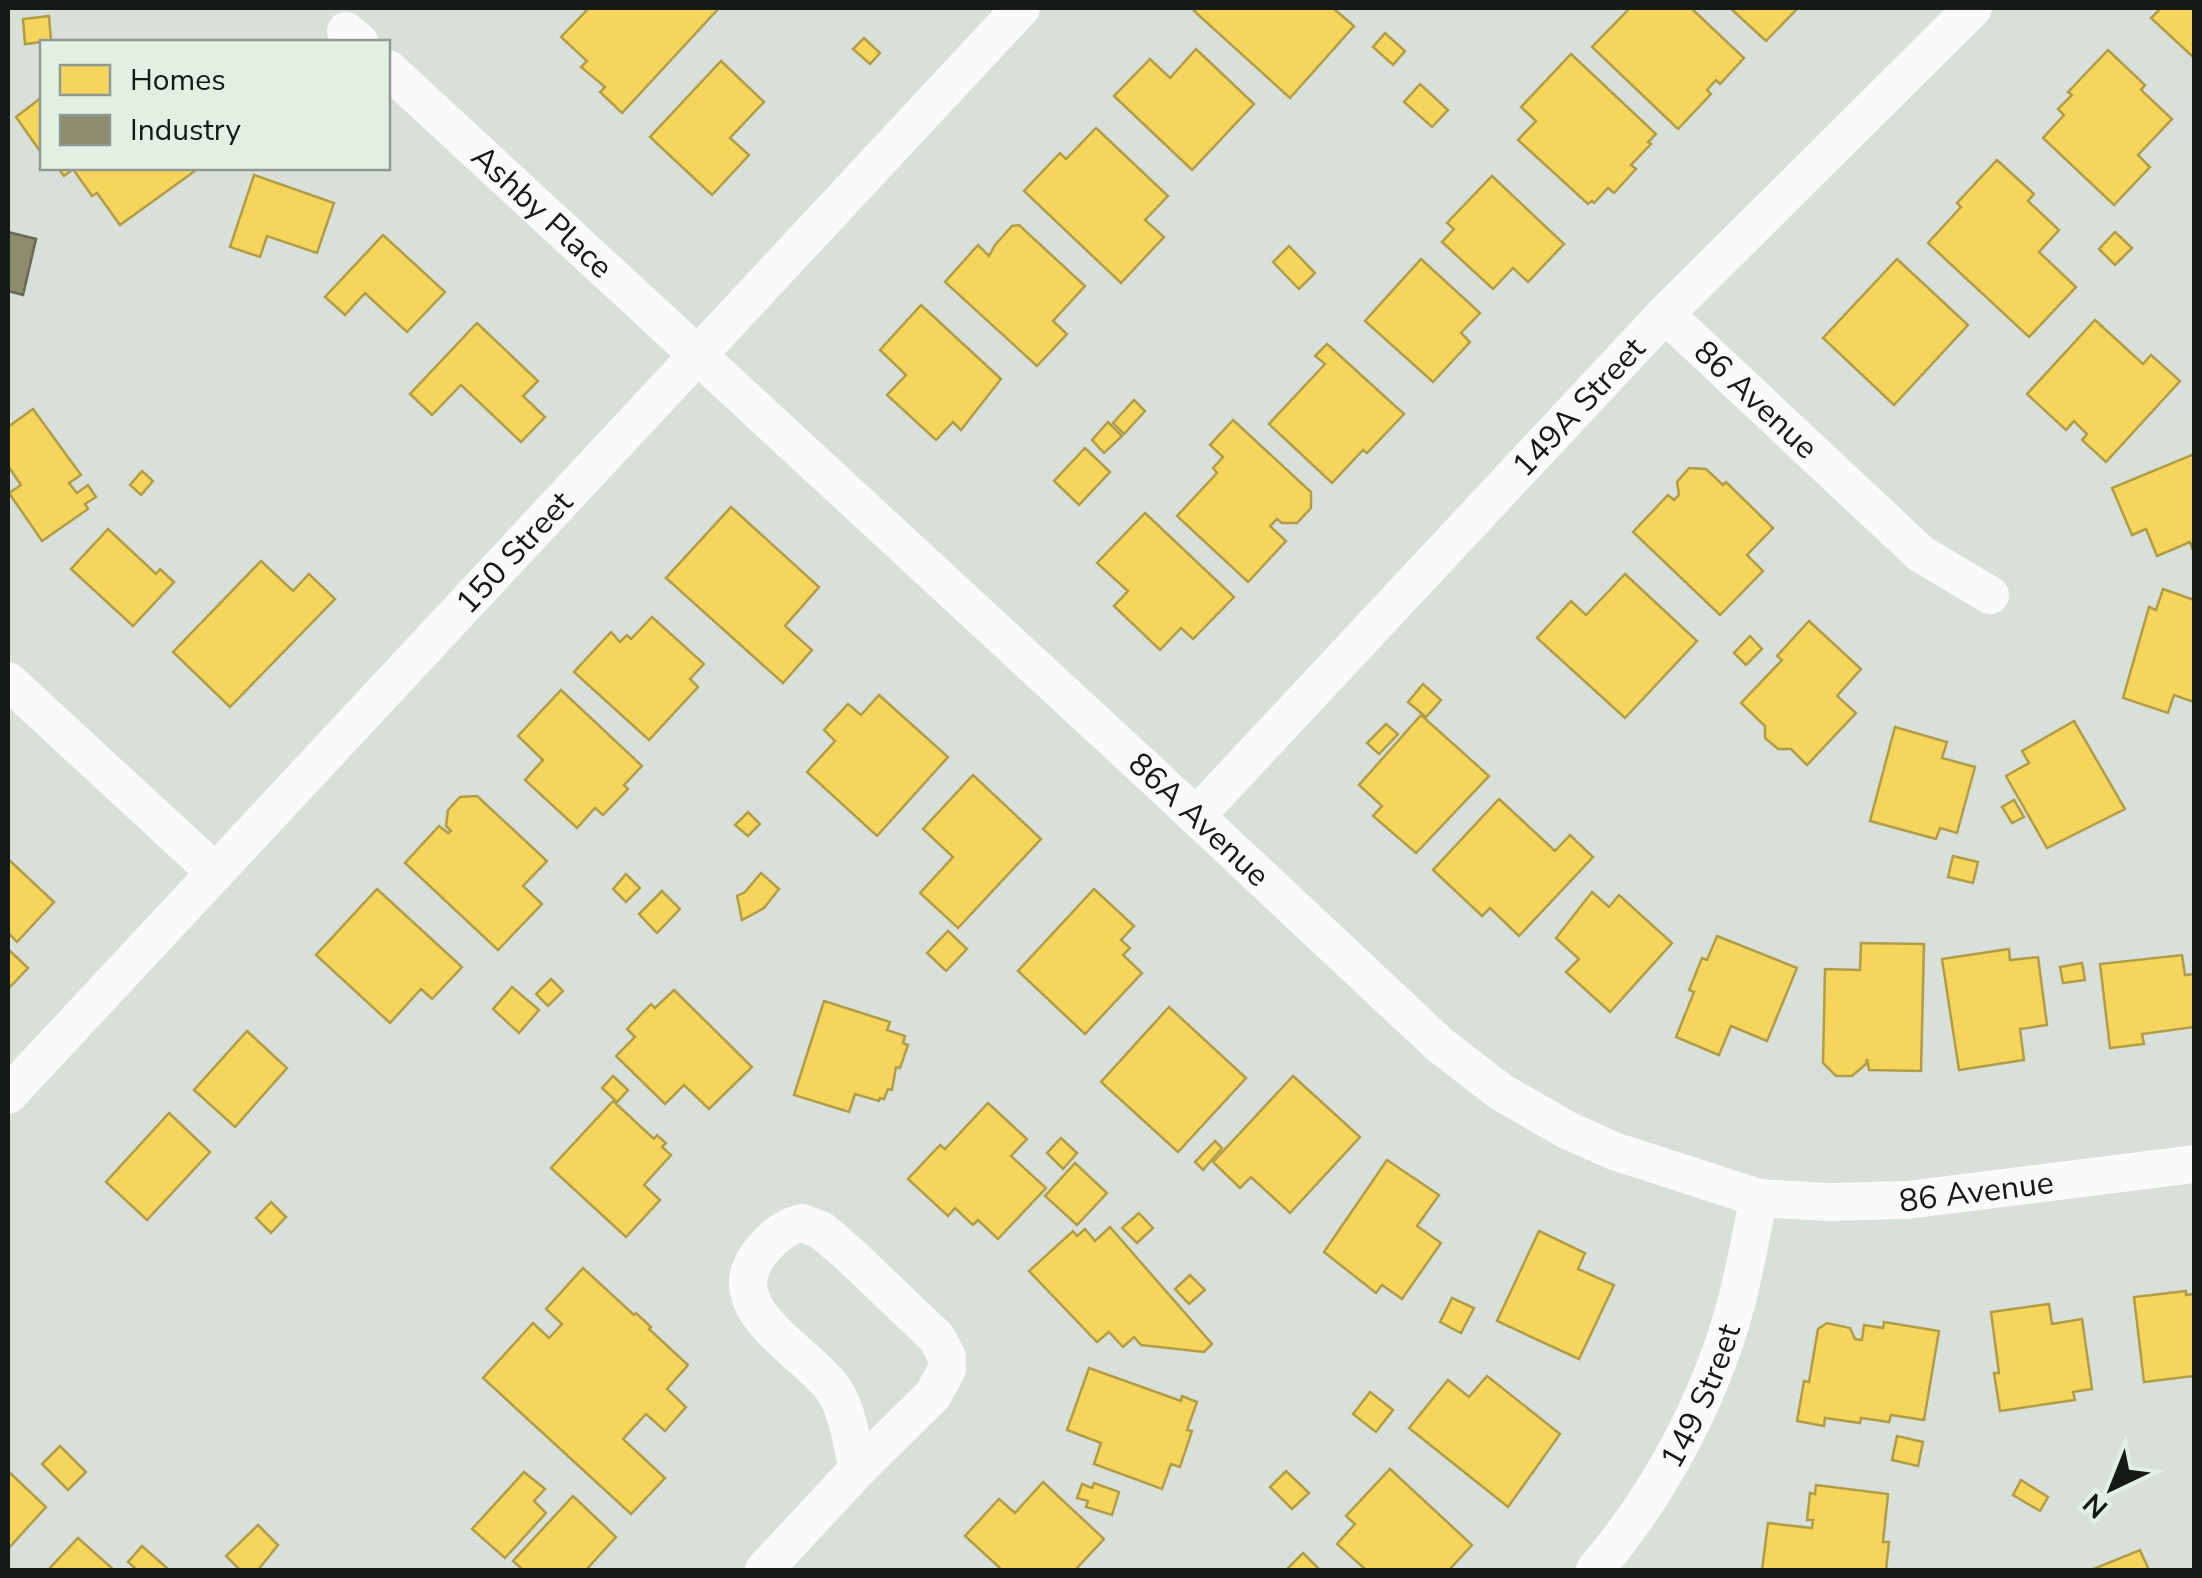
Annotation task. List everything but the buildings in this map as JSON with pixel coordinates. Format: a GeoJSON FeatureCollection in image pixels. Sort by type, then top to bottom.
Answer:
{"type":"FeatureCollection","features":[{"type":"Feature","properties":{"kind":"street","name":"150 Street"},"geometry":{"type":"LineString","coordinates":[[8,1096],[1021,8]]}},
{"type":"Feature","properties":{"kind":"street","name":"149A Street"},"geometry":{"type":"LineString","coordinates":[[1196,816],[1665,314],[1973,8]]}},
{"type":"Feature","properties":{"kind":"street","name":"Ashby Place"},"geometry":{"type":"LineString","coordinates":[[390,71],[697,354]]}},
{"type":"Feature","properties":{"kind":"street","name":"86 Avenue"},"geometry":{"type":"LineString","coordinates":[[1665,314],[1921,554],[1990,595]]}},
{"type":"Feature","properties":{"kind":"street","name":"86A Avenue"},"geometry":{"type":"LineString","coordinates":[[697,354],[1478,1078],[1591,1141],[1758,1198]]}},
{"type":"Feature","properties":{"kind":"street"},"geometry":{"type":"LineString","coordinates":[[8,681],[215,872]]}},
{"type":"Feature","properties":{"kind":"street","name":"86 Avenue"},"geometry":{"type":"LineString","coordinates":[[1758,1198],[1828,1202],[1926,1199],[2194,1164]]}},
{"type":"Feature","properties":{"kind":"street","name":"149 Street"},"geometry":{"type":"LineString","coordinates":[[1595,1570],[1650,1495],[1700,1403],[1736,1305],[1758,1198]]}},
{"type":"Feature","properties":{"kind":"street"},"geometry":{"type":"LineString","coordinates":[[764,1570],[934,1395],[947,1369],[947,1358],[936,1338],[821,1230],[793,1225],[761,1252],[750,1271],[749,1292],[758,1313],[838,1397],[858,1469]]}}]}
